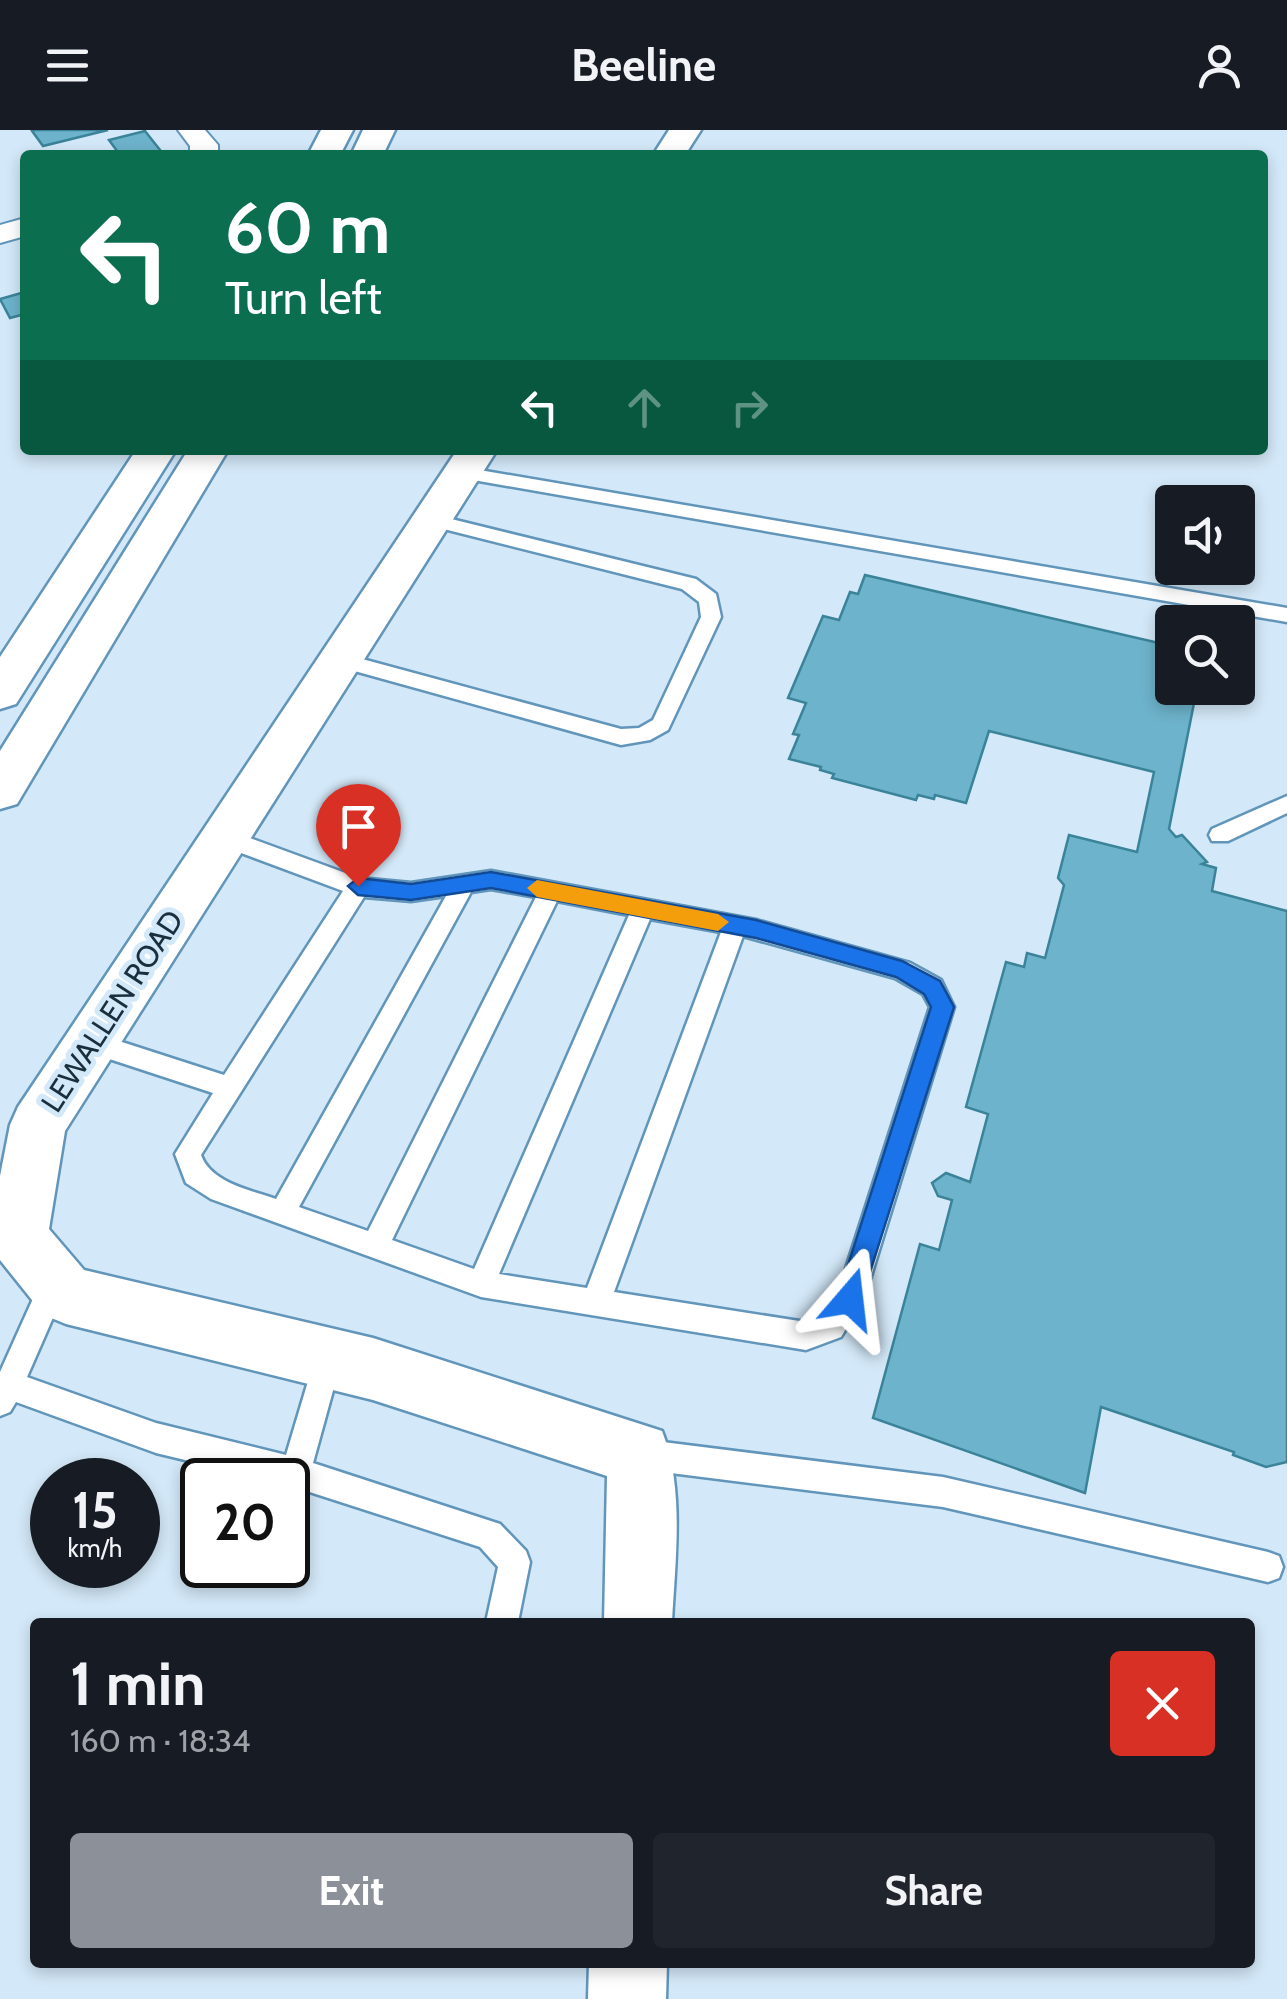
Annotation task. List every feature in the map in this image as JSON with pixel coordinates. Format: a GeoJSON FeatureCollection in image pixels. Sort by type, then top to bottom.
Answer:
{"type":"FeatureCollection","features":[{"type":"Feature","properties":{"kind":"main road"},"geometry":{"type":"LineString","coordinates":[[0,693],[153,455]]}},
{"type":"Feature","properties":{"kind":"main road"},"geometry":{"type":"LineString","coordinates":[[0,790],[205,455]]}},
{"type":"Feature","properties":{"kind":"main road","name":"LEWALLEN ROAD"},"geometry":{"type":"LineString","coordinates":[[469,462],[38,1125],[18,1237],[66,1295],[328,1358],[639,1454]]}},
{"type":"Feature","properties":{"kind":"main road"},"geometry":{"type":"LineString","coordinates":[[638,1618],[642,1516],[639,1454]]}},
{"type":"Feature","properties":{"kind":"main road"},"geometry":{"type":"LineString","coordinates":[[627,1999],[628,1968]]}},
{"type":"Feature","properties":{"kind":"street"},"geometry":{"type":"LineString","coordinates":[[191,130],[204,144],[204,150]]}},
{"type":"Feature","properties":{"kind":"lane"},"geometry":{"type":"LineString","coordinates":[[469,462],[1287,615]]}},
{"type":"Feature","properties":{"kind":"lane"},"geometry":{"type":"LineString","coordinates":[[340,660],[621,737],[643,735],[661,726],[710,617],[709,599],[688,584],[431,520]]}},
{"type":"Feature","properties":{"kind":"lane"},"geometry":{"type":"LineString","coordinates":[[1220,835],[1287,804]]}},
{"type":"Feature","properties":{"kind":"lane"},"geometry":{"type":"LineString","coordinates":[[225,838],[358,886],[411,892],[491,880],[736,926],[902,970],[932,987],[942,1007],[850,1299],[831,1327],[806,1336],[481,1284],[220,1192],[194,1175],[188,1154],[358,886]]}},
{"type":"Feature","properties":{"kind":"lane"},"geometry":{"type":"LineString","coordinates":[[282,1213],[464,884]]}},
{"type":"Feature","properties":{"kind":"lane"},"geometry":{"type":"LineString","coordinates":[[375,1246],[551,891]]}},
{"type":"Feature","properties":{"kind":"lane"},"geometry":{"type":"LineString","coordinates":[[481,1284],[643,908]]}},
{"type":"Feature","properties":{"kind":"lane"},"geometry":{"type":"LineString","coordinates":[[596,1302],[736,926]]}},
{"type":"Feature","properties":{"kind":"lane"},"geometry":{"type":"LineString","coordinates":[[91,1043],[228,1086]]}},
{"type":"Feature","properties":{"kind":"lane"},"geometry":{"type":"LineString","coordinates":[[55,1280],[5,1393],[238,1458]]}},
{"type":"Feature","properties":{"kind":"lane"},"geometry":{"type":"LineString","coordinates":[[300,1458],[328,1358]]}},
{"type":"Feature","properties":{"kind":"lane"},"geometry":{"type":"LineString","coordinates":[[639,1454],[943,1492],[1268,1567]]}},
{"type":"Feature","properties":{"kind":"lane"},"geometry":{"type":"LineString","coordinates":[[310,1477],[489,1535],[515,1562],[503,1618]]}},
{"type":"Feature","properties":{"kind":"building"},"geometry":{"type":"Polygon","coordinates":[[[108,130],[43,146],[32,131],[108,130]]]}},
{"type":"Feature","properties":{"kind":"building"},"geometry":{"type":"Polygon","coordinates":[[[145,131],[160,150],[116,150],[109,140],[145,131]]]}},
{"type":"Feature","properties":{"kind":"building"},"geometry":{"type":"Polygon","coordinates":[[[20,293],[20,315],[10,318],[0,299],[20,293]]]}},
{"type":"Feature","properties":{"kind":"building"},"geometry":{"type":"Polygon","coordinates":[[[865,575],[1155,642],[1155,705],[1194,705],[1169,829],[1176,837],[1182,835],[1207,862],[1202,864],[1216,868],[1212,891],[1287,911],[1287,1462],[1266,1467],[1233,1455],[1234,1452],[1101,1407],[1085,1493],[873,1418],[920,1244],[939,1250],[952,1200],[938,1196],[932,1183],[946,1173],[970,1182],[988,1114],[966,1107],[1006,962],[1024,967],[1027,953],[1045,958],[1064,885],[1058,878],[1069,835],[1137,852],[1154,772],[989,731],[966,803],[935,795],[934,799],[918,795],[916,800],[832,778],[834,774],[820,770],[821,767],[789,759],[799,735],[793,734],[806,703],[788,698],[823,616],[839,620],[850,592],[858,594],[865,575]]]}},
{"type":"Feature","properties":{"kind":"slow traffic"},"geometry":{"type":"LineString","coordinates":[[537,888],[718,922]]}},
{"type":"Feature","properties":{"kind":"route"},"geometry":{"type":"LineString","coordinates":[[358,886],[411,892],[491,880],[756,929],[902,970],[932,987],[942,1007],[850,1299]]}}]}
